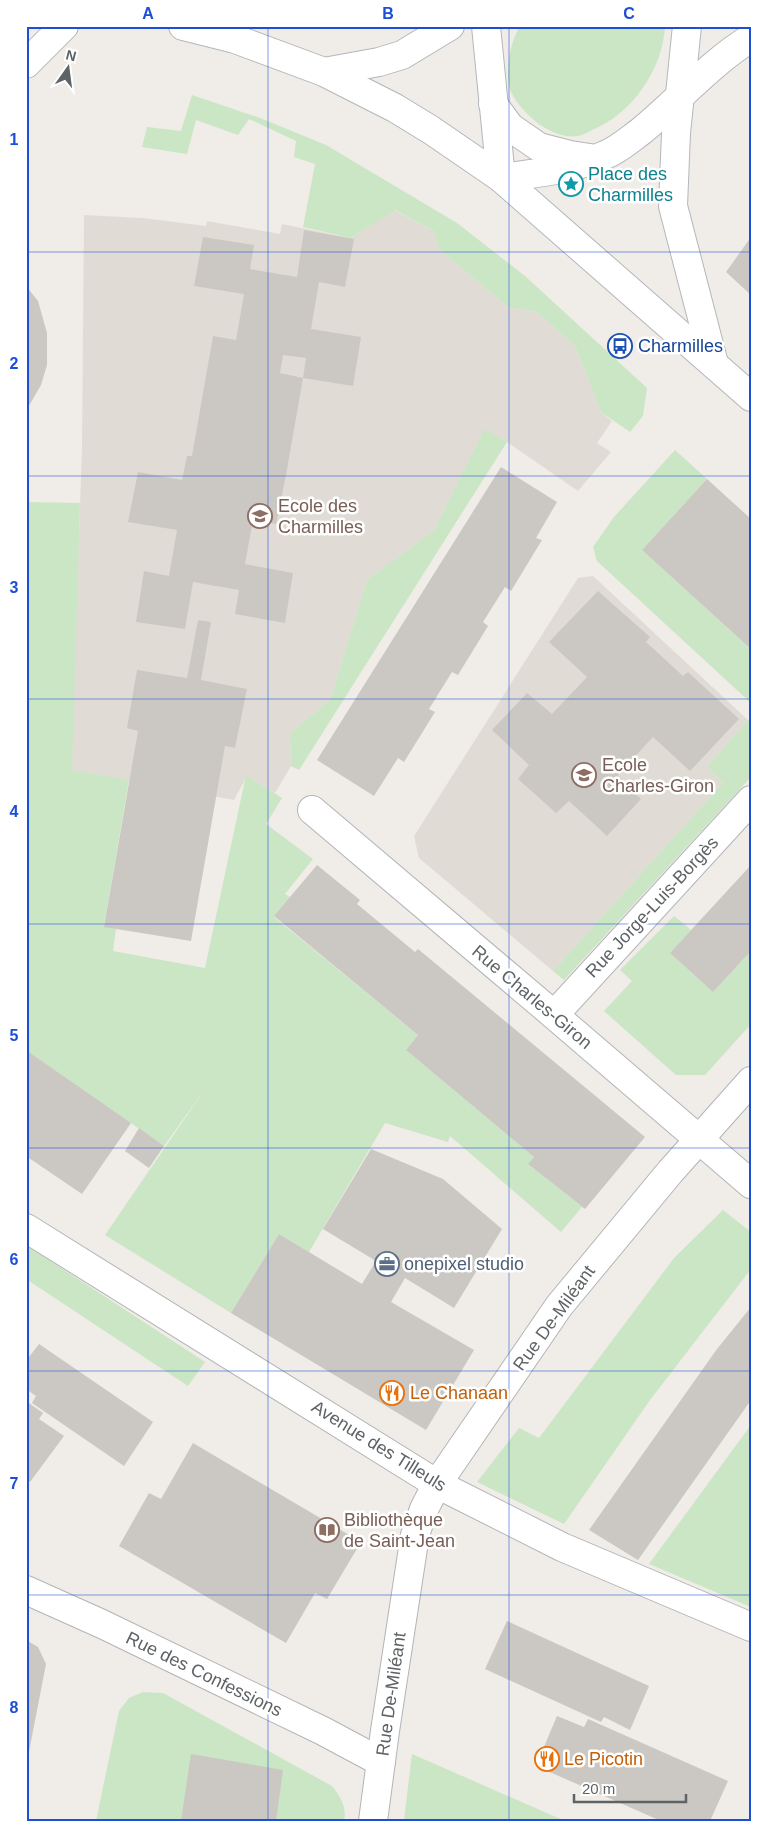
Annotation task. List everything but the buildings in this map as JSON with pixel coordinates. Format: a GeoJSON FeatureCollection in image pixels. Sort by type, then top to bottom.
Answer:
{"type":"FeatureCollection","features":[{"type":"Feature","properties":{"kind":"street"},"geometry":{"type":"LineString","coordinates":[[26,64],[64,26]]}},
{"type":"Feature","properties":{"kind":"street"},"geometry":{"type":"LineString","coordinates":[[184,26],[235,39],[324,72],[395,108],[501,178],[751,397]]}},
{"type":"Feature","properties":{"kind":"street"},"geometry":{"type":"LineString","coordinates":[[324,72],[379,62],[402,55],[450,26]]}},
{"type":"Feature","properties":{"kind":"street"},"geometry":{"type":"LineString","coordinates":[[486,26],[501,178]]}},
{"type":"Feature","properties":{"kind":"street"},"geometry":{"type":"LineString","coordinates":[[687,26],[676,143],[673,206],[714,364]]}},
{"type":"Feature","properties":{"kind":"street"},"geometry":{"type":"LineString","coordinates":[[501,178],[551,171],[607,155],[654,120],[731,52],[751,38]]}},
{"type":"Feature","properties":{"kind":"street"},"geometry":{"type":"LineString","coordinates":[[494,104],[510,127],[539,146],[570,155],[596,159]]}},
{"type":"Feature","properties":{"kind":"street","name":"Rue Jorge-Luis-Borgès"},"geometry":{"type":"LineString","coordinates":[[554,1015],[751,800]]}},
{"type":"Feature","properties":{"kind":"street","name":"Rue Charles-Giron"},"geometry":{"type":"LineString","coordinates":[[312,810],[751,1184]]}},
{"type":"Feature","properties":{"kind":"street","name":"Rue De-Miléant"},"geometry":{"type":"LineString","coordinates":[[373,1821],[414,1536],[424,1509],[437,1484],[559,1306],[698,1140],[751,1082]]}},
{"type":"Feature","properties":{"kind":"street","name":"Avenue des Tilleuls"},"geometry":{"type":"LineString","coordinates":[[26,1228],[437,1484],[562,1547],[751,1627]]}},
{"type":"Feature","properties":{"kind":"street","name":"Rue des Confessions"},"geometry":{"type":"LineString","coordinates":[[26,1590],[102,1624],[314,1727],[381,1762]]}},
{"type":"Feature","properties":{"kind":"shaded area","name":"Ecole des Charmilles"},"geometry":{"type":"Polygon","coordinates":[[[394,210],[434,231],[439,249],[508,307],[537,312],[575,346],[601,412],[612,421],[597,443],[611,452],[578,491],[507,442],[485,430],[434,530],[367,580],[330,700],[290,733],[291,766],[275,793],[247,776],[234,800],[71,770],[82,448],[84,215],[143,218],[206,226],[207,221],[280,234],[282,224],[351,238],[394,210]]]}},
{"type":"Feature","properties":{"kind":"shaded area","name":"Ecole Charles-Giron"},"geometry":{"type":"Polygon","coordinates":[[[593,576],[748,720],[707,767],[723,783],[553,971],[419,858],[414,836],[578,578],[593,576]]]}},
{"type":"Feature","properties":{"kind":"green space"},"geometry":{"type":"Polygon","coordinates":[[[520,26],[665,26],[663,42],[652,74],[632,101],[607,123],[582,135],[568,136],[548,130],[539,124],[522,109],[511,92],[508,77],[509,59],[513,40],[520,26]]]}},
{"type":"Feature","properties":{"kind":"green space"},"geometry":{"type":"Polygon","coordinates":[[[192,95],[260,118],[326,145],[457,223],[525,276],[647,388],[643,416],[630,432],[601,412],[575,346],[537,312],[508,307],[439,249],[434,231],[395,210],[351,238],[303,227],[315,164],[294,157],[296,141],[249,119],[238,135],[196,120],[187,154],[142,147],[147,127],[181,131],[192,95]]]}},
{"type":"Feature","properties":{"kind":"green space"},"geometry":{"type":"Polygon","coordinates":[[[485,429],[507,442],[299,770],[291,766],[290,733],[330,700],[367,580],[434,530],[485,429]]]}},
{"type":"Feature","properties":{"kind":"green space"},"geometry":{"type":"Polygon","coordinates":[[[675,450],[707,479],[642,550],[751,649],[751,703],[597,561],[593,547],[614,517],[675,450]]]}},
{"type":"Feature","properties":{"kind":"green space"},"geometry":{"type":"Polygon","coordinates":[[[26,502],[80,503],[72,770],[129,780],[104,926],[116,929],[113,951],[205,968],[246,775],[282,798],[266,824],[313,859],[285,894],[290,897],[274,917],[418,1035],[406,1050],[534,1157],[528,1164],[582,1207],[561,1232],[450,1136],[448,1142],[385,1123],[309,1252],[279,1234],[231,1313],[105,1235],[205,1089],[164,1146],[26,1050],[26,502]]]}},
{"type":"Feature","properties":{"kind":"green space"},"geometry":{"type":"Polygon","coordinates":[[[748,720],[751,722],[751,777],[564,980],[553,971],[723,783],[707,767],[748,720]]]}},
{"type":"Feature","properties":{"kind":"green space"},"geometry":{"type":"Polygon","coordinates":[[[674,916],[691,930],[670,953],[713,992],[751,951],[751,1024],[705,1075],[676,1075],[604,1011],[632,981],[620,970],[674,916]]]}},
{"type":"Feature","properties":{"kind":"green space"},"geometry":{"type":"Polygon","coordinates":[[[723,1210],[751,1232],[751,1269],[650,1400],[564,1524],[477,1482],[519,1428],[539,1438],[674,1258],[723,1210]]]}},
{"type":"Feature","properties":{"kind":"green space"},"geometry":{"type":"Polygon","coordinates":[[[26,1245],[205,1362],[188,1386],[26,1279],[26,1245]]]}},
{"type":"Feature","properties":{"kind":"green space"},"geometry":{"type":"Polygon","coordinates":[[[751,1425],[751,1607],[649,1564],[751,1425]]]}},
{"type":"Feature","properties":{"kind":"green space"},"geometry":{"type":"Polygon","coordinates":[[[143,1692],[163,1693],[332,1786],[342,1802],[345,1811],[344,1821],[96,1821],[119,1711],[129,1698],[143,1692]]]}},
{"type":"Feature","properties":{"kind":"green space"},"geometry":{"type":"Polygon","coordinates":[[[412,1754],[565,1821],[404,1820],[412,1754]]]}},
{"type":"Feature","properties":{"kind":"place","name":"Place des Charmilles"},"geometry":{"type":"Point","coordinates":[571,184]}},
{"type":"Feature","properties":{"kind":"place","name":"Charmilles"},"geometry":{"type":"Point","coordinates":[620,346]}},
{"type":"Feature","properties":{"kind":"place","name":"Ecole des Charmilles"},"geometry":{"type":"Point","coordinates":[260,516]}},
{"type":"Feature","properties":{"kind":"place","name":"Ecole Charles-Giron"},"geometry":{"type":"Point","coordinates":[584,775]}},
{"type":"Feature","properties":{"kind":"place","name":"onepixel studio"},"geometry":{"type":"Point","coordinates":[387,1264]}},
{"type":"Feature","properties":{"kind":"place","name":"Le Chanaan"},"geometry":{"type":"Point","coordinates":[392,1393]}},
{"type":"Feature","properties":{"kind":"place","name":"Bibliothèque de Saint-Jean"},"geometry":{"type":"Point","coordinates":[327,1530]}},
{"type":"Feature","properties":{"kind":"place","name":"Le Picotin"},"geometry":{"type":"Point","coordinates":[547,1759]}}]}
